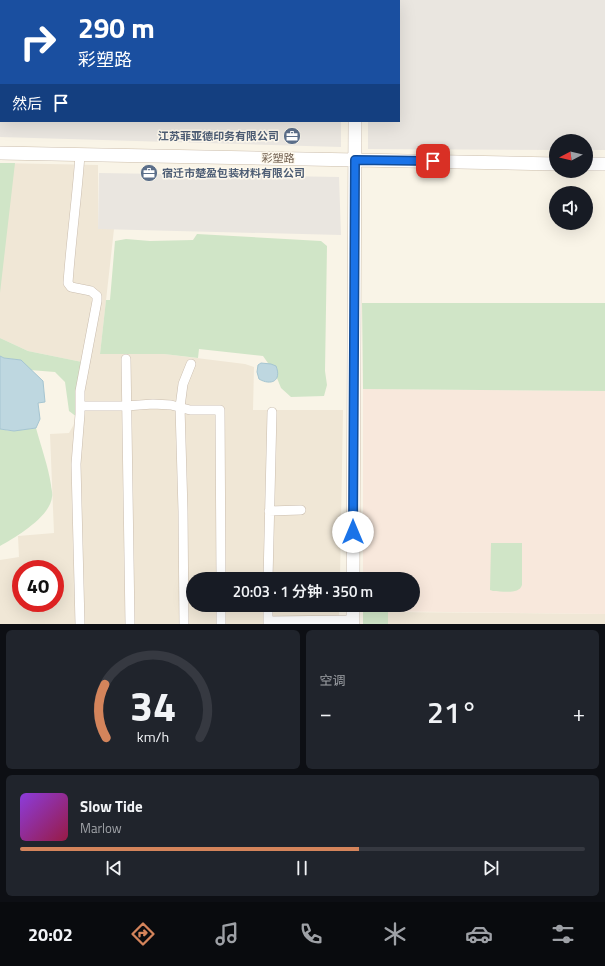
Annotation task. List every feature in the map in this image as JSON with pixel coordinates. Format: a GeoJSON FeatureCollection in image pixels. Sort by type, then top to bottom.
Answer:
{"type":"FeatureCollection","features":[{"type":"Feature","properties":{"kind":"street"},"geometry":{"type":"LineString","coordinates":[[353,572],[355,122]]}},
{"type":"Feature","properties":{"kind":"street","name":"彩塑路"},"geometry":{"type":"LineString","coordinates":[[0,153],[549,164]]}},
{"type":"Feature","properties":{"kind":"street"},"geometry":{"type":"LineString","coordinates":[[80,155],[78,196],[72,235],[68,283],[71,287],[91,291],[97,296],[80,391],[76,464],[80,624]]}},
{"type":"Feature","properties":{"kind":"street"},"geometry":{"type":"LineString","coordinates":[[593,164],[605,164]]}},
{"type":"Feature","properties":{"kind":"street"},"geometry":{"type":"LineString","coordinates":[[126,359],[130,624]]}},
{"type":"Feature","properties":{"kind":"street"},"geometry":{"type":"LineString","coordinates":[[184,624],[180,407],[183,384],[191,364]]}},
{"type":"Feature","properties":{"kind":"street"},"geometry":{"type":"LineString","coordinates":[[80,406],[126,406],[153,404],[171,405],[190,410],[220,410],[221,572]]}},
{"type":"Feature","properties":{"kind":"street"},"geometry":{"type":"LineString","coordinates":[[268,572],[272,412]]}},
{"type":"Feature","properties":{"kind":"street"},"geometry":{"type":"LineString","coordinates":[[269,512],[300,510]]}},
{"type":"Feature","properties":{"kind":"street"},"geometry":{"type":"LineString","coordinates":[[221,612],[222,624]]}},
{"type":"Feature","properties":{"kind":"street"},"geometry":{"type":"LineString","coordinates":[[268,622],[353,622]]}},
{"type":"Feature","properties":{"kind":"shaded area"},"geometry":{"type":"Polygon","coordinates":[[[400,0],[605,0],[605,150],[593,150],[593,134],[549,134],[549,150],[368,149],[368,122],[400,122],[400,0]]]}},
{"type":"Feature","properties":{"kind":"shaded area"},"geometry":{"type":"Polygon","coordinates":[[[0,122],[341,122],[341,147],[0,137],[0,122]]]}},
{"type":"Feature","properties":{"kind":"shaded area"},"geometry":{"type":"Polygon","coordinates":[[[0,163],[98,165],[98,228],[114,229],[100,354],[164,354],[245,364],[254,367],[253,410],[343,410],[340,572],[186,572],[186,612],[339,612],[339,624],[0,624],[0,560],[19,557],[18,536],[54,533],[50,434],[69,433],[77,417],[82,362],[28,351],[0,338],[0,163]]]}},
{"type":"Feature","properties":{"kind":"shaded area"},"geometry":{"type":"Polygon","coordinates":[[[99,173],[339,177],[341,235],[98,229],[99,173]]]}},
{"type":"Feature","properties":{"kind":"shaded area"},"geometry":{"type":"Polygon","coordinates":[[[363,389],[605,391],[605,614],[420,612],[420,572],[363,572],[363,389]]]}},
{"type":"Feature","properties":{"kind":"shaded area"},"geometry":{"type":"Polygon","coordinates":[[[388,612],[605,614],[605,624],[388,624],[388,612]]]}},
{"type":"Feature","properties":{"kind":"green space"},"geometry":{"type":"Polygon","coordinates":[[[0,163],[15,163],[0,293],[0,163]]]}},
{"type":"Feature","properties":{"kind":"green space"},"geometry":{"type":"Polygon","coordinates":[[[197,234],[321,241],[327,246],[325,371],[327,385],[324,396],[291,397],[281,388],[275,373],[263,356],[199,349],[198,358],[164,354],[100,354],[106,300],[110,300],[115,241],[126,239],[150,241],[193,240],[197,234]]]}},
{"type":"Feature","properties":{"kind":"green space"},"geometry":{"type":"Polygon","coordinates":[[[362,303],[605,303],[605,391],[363,389],[362,303]]]}},
{"type":"Feature","properties":{"kind":"green space"},"geometry":{"type":"Polygon","coordinates":[[[0,338],[28,351],[82,362],[77,417],[69,411],[65,382],[55,372],[30,370],[21,360],[4,358],[0,356],[0,338]]]}},
{"type":"Feature","properties":{"kind":"green space"},"geometry":{"type":"Polygon","coordinates":[[[36,428],[50,478],[52,497],[50,504],[39,519],[31,526],[0,546],[0,429],[11,431],[36,428]]]}},
{"type":"Feature","properties":{"kind":"green space"},"geometry":{"type":"Polygon","coordinates":[[[491,543],[522,543],[522,585],[517,590],[505,592],[490,590],[491,543]]]}},
{"type":"Feature","properties":{"kind":"green space"},"geometry":{"type":"Polygon","coordinates":[[[363,612],[388,612],[388,624],[363,624],[363,612]]]}},
{"type":"Feature","properties":{"kind":"water"},"geometry":{"type":"Polygon","coordinates":[[[0,356],[4,358],[21,360],[43,381],[45,402],[38,403],[40,419],[36,428],[14,431],[0,429],[0,356]]]}},
{"type":"Feature","properties":{"kind":"water"},"geometry":{"type":"Polygon","coordinates":[[[261,363],[276,366],[278,375],[274,381],[268,382],[259,379],[257,372],[258,365],[261,363]]]}},
{"type":"Feature","properties":{"kind":"place","name":"江苏菲亚德印务有限公司"},"geometry":{"type":"Point","coordinates":[292,136]}},
{"type":"Feature","properties":{"kind":"place","name":"宿迁市楚盈包装材料有限公司"},"geometry":{"type":"Point","coordinates":[149,173]}},
{"type":"Feature","properties":{"kind":"route"},"geometry":{"type":"LineString","coordinates":[[353,532],[355,160],[433,161]]}}]}
